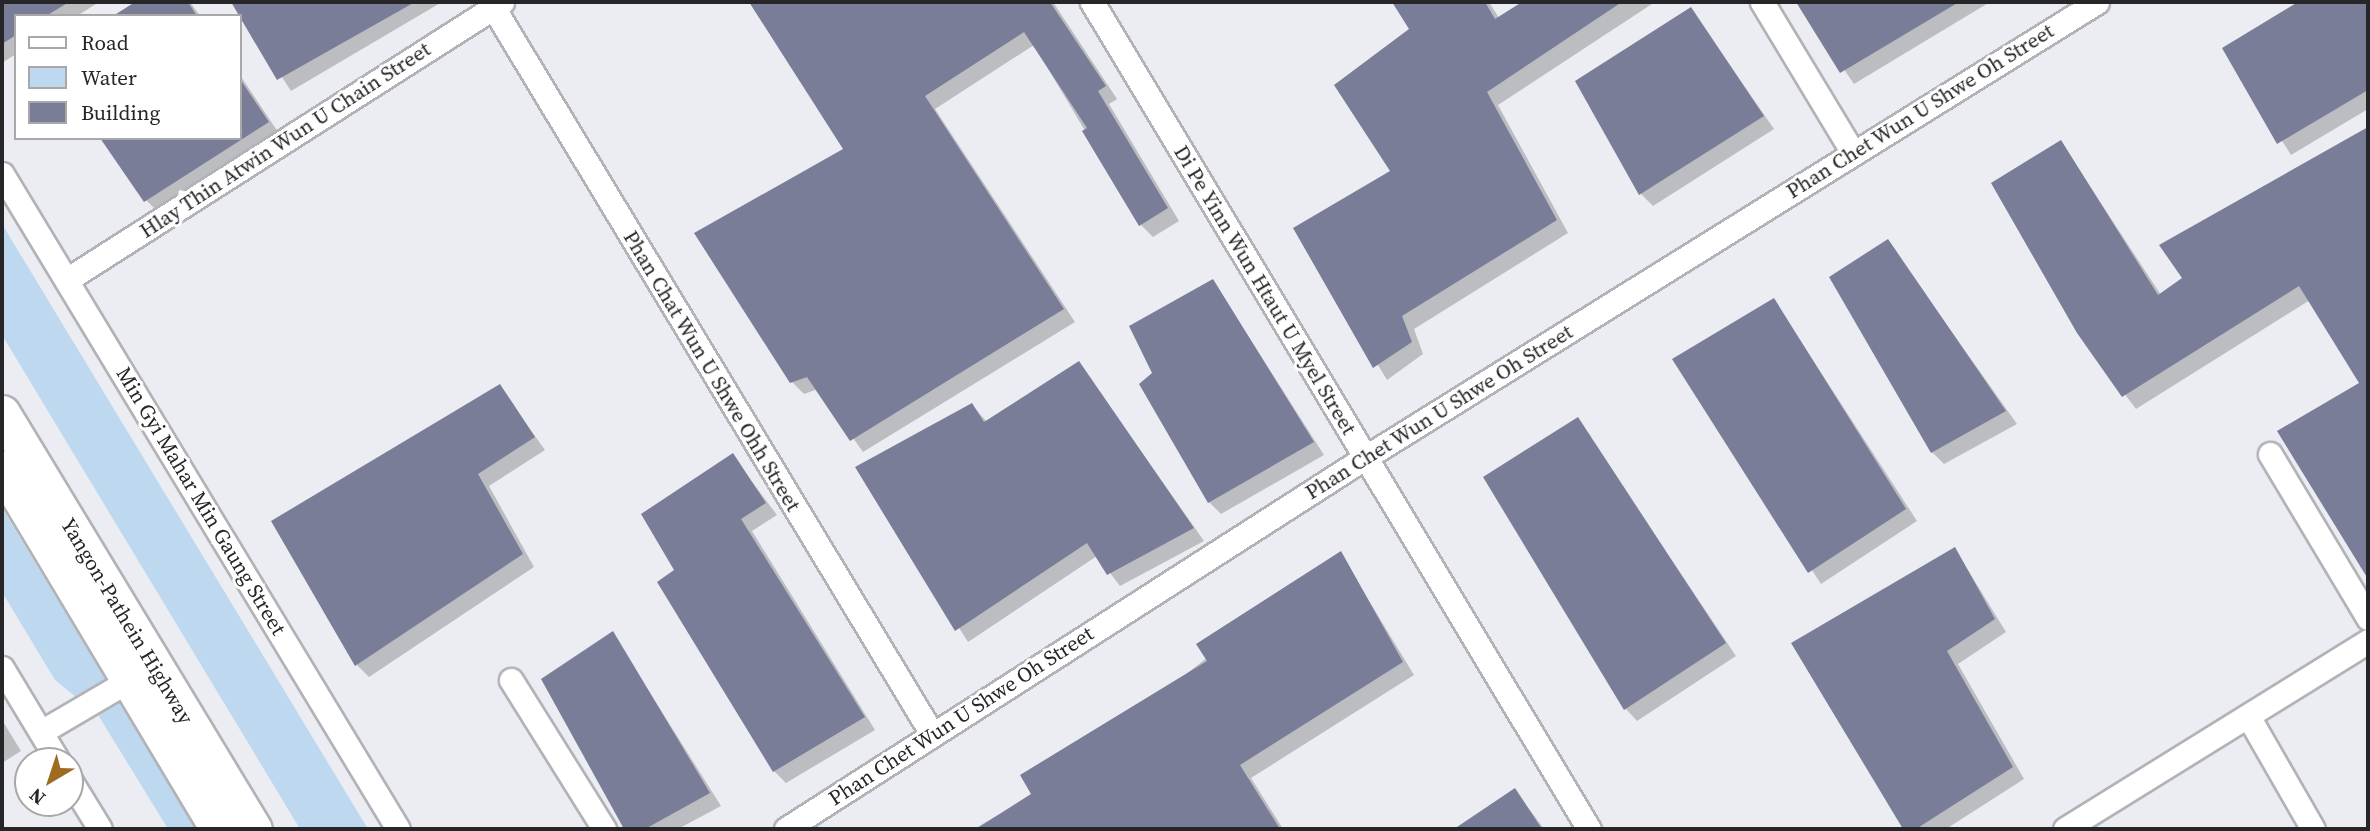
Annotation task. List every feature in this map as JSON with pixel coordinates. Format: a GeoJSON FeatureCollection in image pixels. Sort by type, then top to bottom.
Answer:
{"type":"FeatureCollection","features":[{"type":"Feature","properties":{"kind":"main road","name":"Yangon-Pathein Highway"},"geometry":{"type":"LineString","coordinates":[[2,413],[254,829]]}},
{"type":"Feature","properties":{"kind":"main road","name":"Yangon-Pathein Highway"},"geometry":{"type":"LineString","coordinates":[[2,468],[124,683],[218,829]]}},
{"type":"Feature","properties":{"kind":"street","name":"Di Pe Yinn Wun Htaut U Myel Street"},"geometry":{"type":"LineString","coordinates":[[1092,2],[1589,829]]}},
{"type":"Feature","properties":{"kind":"street"},"geometry":{"type":"LineString","coordinates":[[1762,2],[1853,153]]}},
{"type":"Feature","properties":{"kind":"street","name":"Phan Chet Wun U Shwe Oh Street"},"geometry":{"type":"LineString","coordinates":[[786,829],[1366,457],[2097,2]]}},
{"type":"Feature","properties":{"kind":"street","name":"Hlay Thin Atwin Wun U Chain Street"},"geometry":{"type":"LineString","coordinates":[[68,279],[498,5]]}},
{"type":"Feature","properties":{"kind":"street","name":"Phan Chat Wun U Shwe Ohh Street"},"geometry":{"type":"LineString","coordinates":[[498,5],[932,734]]}},
{"type":"Feature","properties":{"kind":"street","name":"Min Gyi Mahar Min Gaung Street"},"geometry":{"type":"LineString","coordinates":[[2,174],[68,279],[398,829]]}},
{"type":"Feature","properties":{"kind":"street"},"geometry":{"type":"LineString","coordinates":[[2270,454],[2368,618]]}},
{"type":"Feature","properties":{"kind":"street"},"geometry":{"type":"LineString","coordinates":[[2065,829],[2368,641]]}},
{"type":"Feature","properties":{"kind":"street"},"geometry":{"type":"LineString","coordinates":[[2,668],[50,747]]}},
{"type":"Feature","properties":{"kind":"street"},"geometry":{"type":"LineString","coordinates":[[511,680],[604,829]]}},
{"type":"Feature","properties":{"kind":"street"},"geometry":{"type":"LineString","coordinates":[[41,732],[124,683]]}},
{"type":"Feature","properties":{"kind":"street"},"geometry":{"type":"LineString","coordinates":[[2248,716],[2313,829]]}},
{"type":"Feature","properties":{"kind":"street"},"geometry":{"type":"LineString","coordinates":[[84,803],[100,829]]}},
{"type":"Feature","properties":{"kind":"water"},"geometry":{"type":"Polygon","coordinates":[[[2,224],[368,829],[300,829],[2,335],[2,224]]]}},
{"type":"Feature","properties":{"kind":"water"},"geometry":{"type":"Polygon","coordinates":[[[2,508],[196,829],[168,829],[98,715],[55,680],[2,592],[2,508]]]}},
{"type":"Feature","properties":{"kind":"building"},"geometry":{"type":"Polygon","coordinates":[[[2,2],[69,2],[49,14],[14,14],[14,36],[2,44],[2,2]]]}},
{"type":"Feature","properties":{"kind":"building"},"geometry":{"type":"Polygon","coordinates":[[[135,2],[188,2],[196,14],[116,14],[135,2]]]}},
{"type":"Feature","properties":{"kind":"building"},"geometry":{"type":"Polygon","coordinates":[[[231,2],[415,2],[277,80],[242,21],[242,14],[238,14],[231,2]]]}},
{"type":"Feature","properties":{"kind":"building"},"geometry":{"type":"Polygon","coordinates":[[[749,2],[1050,2],[1106,86],[1098,91],[1168,208],[1139,226],[1082,131],[1087,128],[1024,32],[925,96],[1064,309],[850,441],[807,377],[790,383],[694,233],[843,149],[749,2]]]}},
{"type":"Feature","properties":{"kind":"building"},"geometry":{"type":"Polygon","coordinates":[[[1392,2],[1485,2],[1495,19],[1522,2],[1622,2],[1487,92],[1557,220],[1402,316],[1412,342],[1373,368],[1293,228],[1390,171],[1334,85],[1409,29],[1392,2]]]}},
{"type":"Feature","properties":{"kind":"building"},"geometry":{"type":"Polygon","coordinates":[[[1796,2],[1959,2],[1840,73],[1796,2]]]}},
{"type":"Feature","properties":{"kind":"building"},"geometry":{"type":"Polygon","coordinates":[[[2298,2],[2368,2],[2368,90],[2277,144],[2222,48],[2298,2]]]}},
{"type":"Feature","properties":{"kind":"building"},"geometry":{"type":"Polygon","coordinates":[[[1691,7],[1764,116],[1639,195],[1575,81],[1691,7]]]}},
{"type":"Feature","properties":{"kind":"building"},"geometry":{"type":"Polygon","coordinates":[[[242,82],[269,122],[242,139],[242,82]]]}},
{"type":"Feature","properties":{"kind":"building"},"geometry":{"type":"Polygon","coordinates":[[[2368,127],[2368,579],[2277,431],[2359,383],[2299,286],[2122,397],[2077,333],[1991,183],[2061,140],[2158,295],[2182,278],[2159,245],[2368,127]]]}},
{"type":"Feature","properties":{"kind":"building"},"geometry":{"type":"Polygon","coordinates":[[[101,140],[241,140],[144,202],[101,140]]]}},
{"type":"Feature","properties":{"kind":"building"},"geometry":{"type":"Polygon","coordinates":[[[1888,239],[2006,411],[1931,453],[1829,277],[1888,239]]]}},
{"type":"Feature","properties":{"kind":"building"},"geometry":{"type":"Polygon","coordinates":[[[1213,279],[1314,442],[1208,503],[1139,384],[1152,373],[1129,326],[1213,279]]]}},
{"type":"Feature","properties":{"kind":"building"},"geometry":{"type":"Polygon","coordinates":[[[1774,298],[1906,509],[1808,573],[1672,359],[1774,298]]]}},
{"type":"Feature","properties":{"kind":"building"},"geometry":{"type":"Polygon","coordinates":[[[1079,361],[1194,528],[1107,575],[1087,543],[955,631],[855,467],[972,403],[984,422],[1079,361]]]}},
{"type":"Feature","properties":{"kind":"building"},"geometry":{"type":"Polygon","coordinates":[[[500,384],[535,437],[478,474],[523,554],[355,666],[271,521],[500,384]]]}},
{"type":"Feature","properties":{"kind":"building"},"geometry":{"type":"Polygon","coordinates":[[[1578,417],[1726,643],[1624,710],[1483,477],[1578,417]]]}},
{"type":"Feature","properties":{"kind":"building"},"geometry":{"type":"Polygon","coordinates":[[[733,453],[766,503],[741,519],[865,717],[773,772],[657,582],[674,570],[641,514],[733,453]]]}},
{"type":"Feature","properties":{"kind":"building"},"geometry":{"type":"Polygon","coordinates":[[[1955,547],[1995,619],[1947,651],[2013,767],[1916,829],[1903,829],[1791,643],[1955,547]]]}},
{"type":"Feature","properties":{"kind":"building"},"geometry":{"type":"Polygon","coordinates":[[[1341,551],[1403,662],[1240,765],[1280,829],[976,829],[1031,794],[1020,775],[1207,661],[1196,644],[1341,551]]]}},
{"type":"Feature","properties":{"kind":"building"},"geometry":{"type":"Polygon","coordinates":[[[613,631],[710,793],[645,829],[624,829],[541,679],[613,631]]]}},
{"type":"Feature","properties":{"kind":"building"},"geometry":{"type":"Polygon","coordinates":[[[1515,788],[1542,829],[1454,829],[1515,788]]]}}]}
